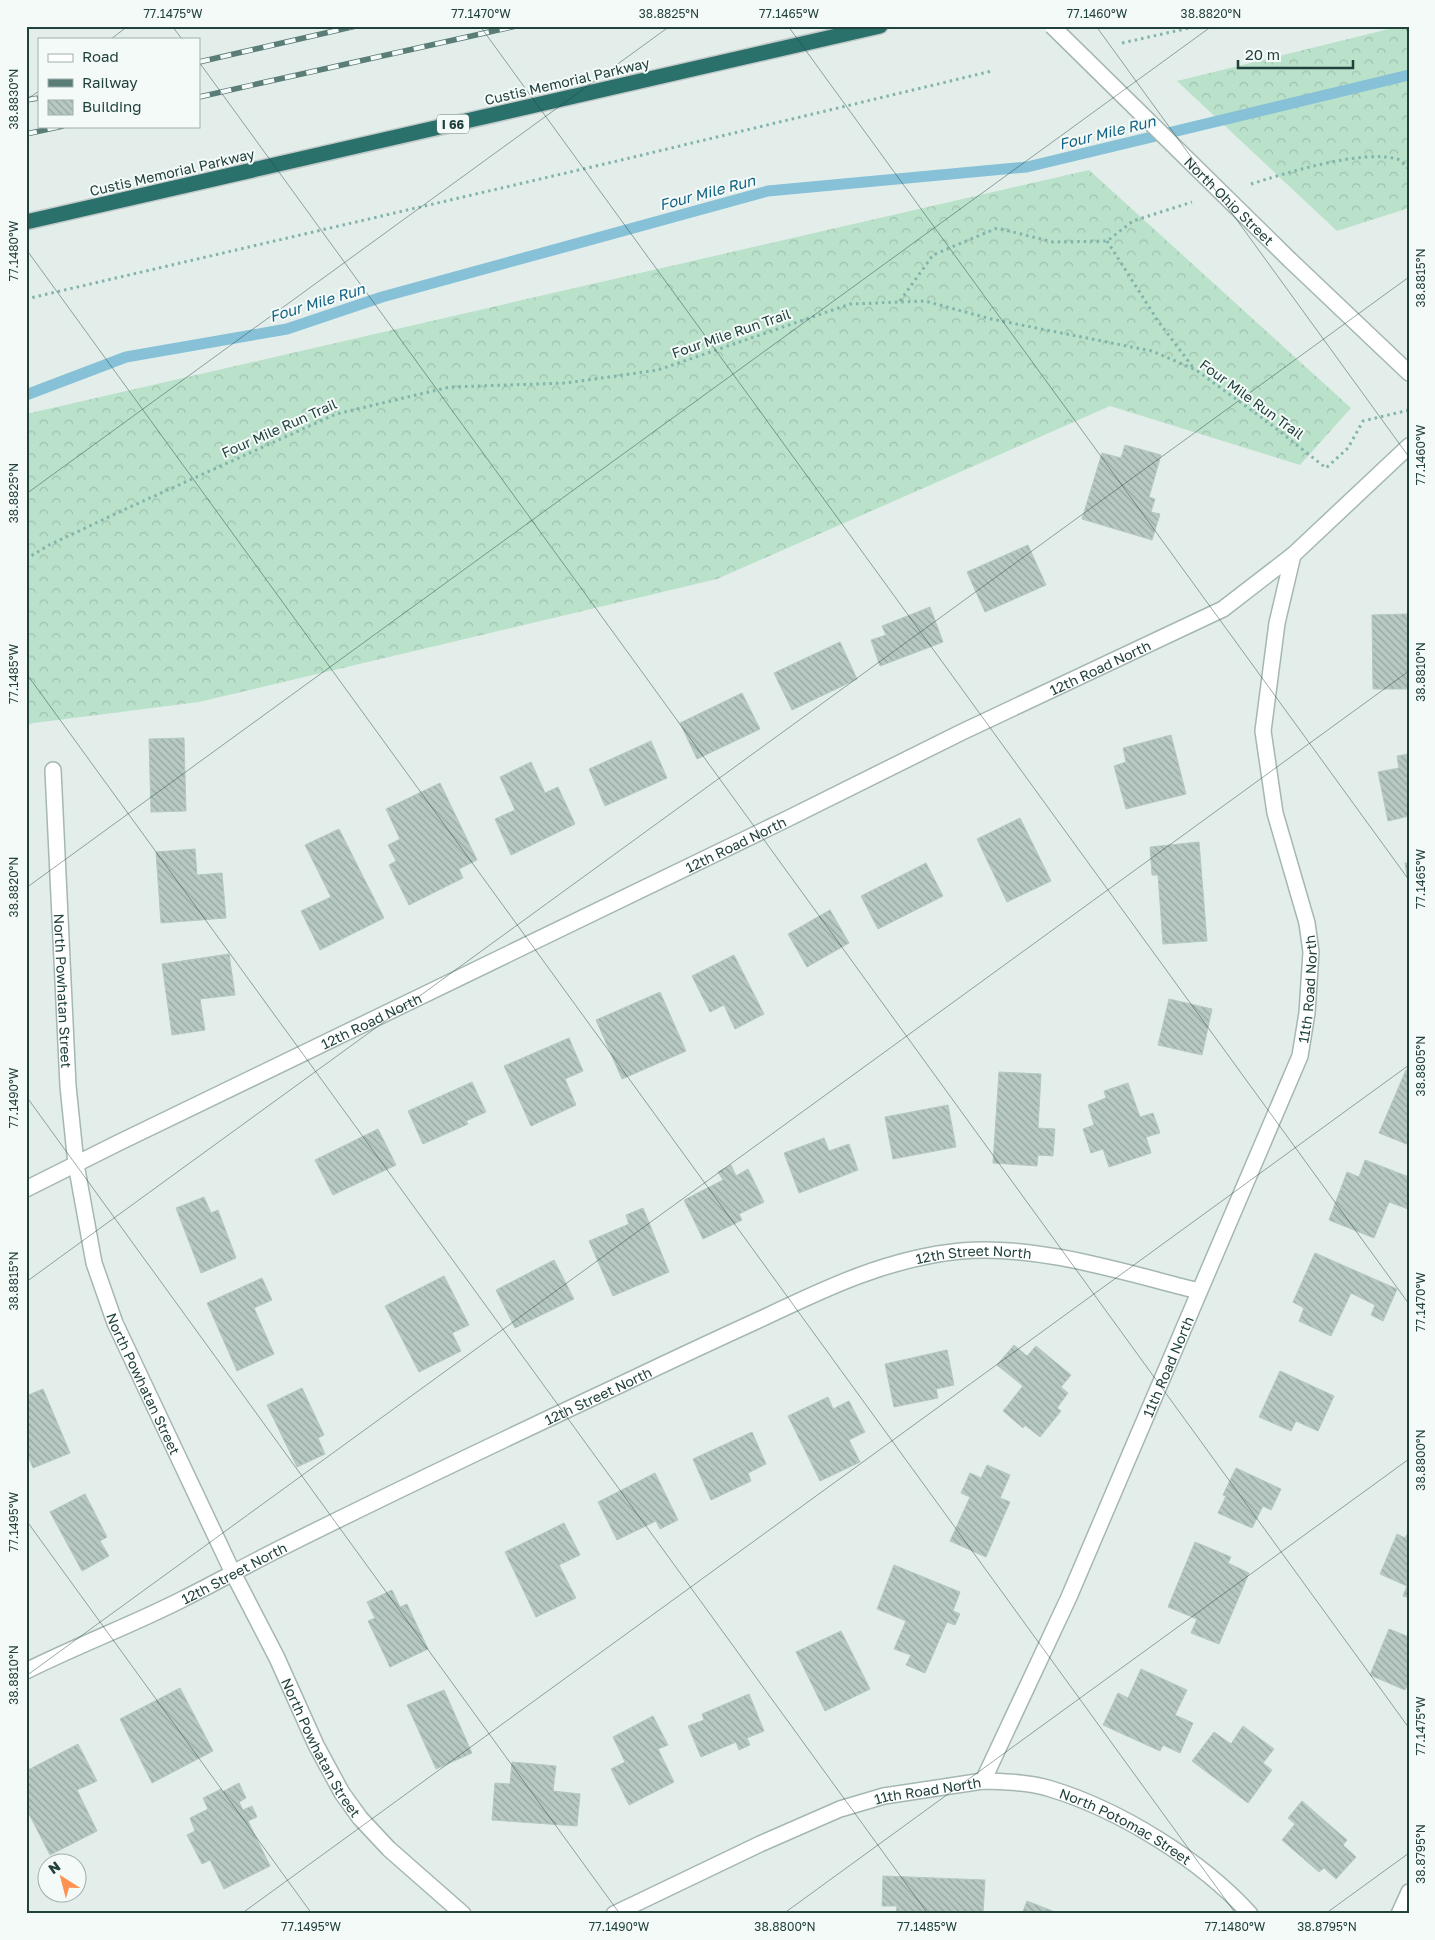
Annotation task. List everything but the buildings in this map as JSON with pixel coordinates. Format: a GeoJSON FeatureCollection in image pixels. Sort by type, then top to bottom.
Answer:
{"type":"FeatureCollection","features":[{"type":"Feature","properties":{"kind":"highway","name":"Custis Memorial Parkway"},"geometry":{"type":"LineString","coordinates":[[26,222],[880,26]]}},
{"type":"Feature","properties":{"kind":"street","name":"North Ohio Street"},"geometry":{"type":"LineString","coordinates":[[1052,26],[1290,260],[1409,372]]}},
{"type":"Feature","properties":{"kind":"street","name":"12th Road North"},"geometry":{"type":"LineString","coordinates":[[26,1189],[962,732],[1223,609],[1293,555],[1409,446]]}},
{"type":"Feature","properties":{"kind":"street","name":"11th Road North"},"geometry":{"type":"LineString","coordinates":[[614,1914],[760,1844],[840,1809],[892,1795],[983,1781],[1069,1597],[1300,1056],[1307,1013],[1312,952],[1307,923],[1275,813],[1263,731],[1277,623],[1293,555]]}},
{"type":"Feature","properties":{"kind":"street","name":"North Powhatan Street"},"geometry":{"type":"LineString","coordinates":[[52,770],[67,1067],[76,1164],[94,1263],[115,1323],[233,1573],[277,1658],[319,1750],[342,1794],[360,1818],[384,1844],[463,1914]]}},
{"type":"Feature","properties":{"kind":"street","name":"12th Street North"},"geometry":{"type":"LineString","coordinates":[[26,1671],[181,1601],[277,1549],[533,1426],[815,1294],[883,1266],[927,1256],[963,1251],[999,1251],[1083,1263],[1199,1291]]}},
{"type":"Feature","properties":{"kind":"street","name":"North Potomac Street"},"geometry":{"type":"LineString","coordinates":[[983,1781],[1022,1783],[1050,1788],[1134,1826],[1163,1842],[1202,1870],[1220,1884],[1250,1914]]}},
{"type":"Feature","properties":{"kind":"street"},"geometry":{"type":"LineString","coordinates":[[1398,1914],[1409,1892]]}},
{"type":"Feature","properties":{"kind":"path"},"geometry":{"type":"LineString","coordinates":[[1122,43],[1198,26]]}},
{"type":"Feature","properties":{"kind":"path"},"geometry":{"type":"LineString","coordinates":[[26,299],[604,165],[992,71]]}},
{"type":"Feature","properties":{"kind":"path"},"geometry":{"type":"LineString","coordinates":[[1242,187],[1297,170],[1369,156],[1399,159],[1409,169]]}},
{"type":"Feature","properties":{"kind":"path"},"geometry":{"type":"LineString","coordinates":[[899,302],[933,255],[997,228],[1053,242],[1108,241],[1133,221],[1197,201]]}},
{"type":"Feature","properties":{"kind":"path"},"geometry":{"type":"LineString","coordinates":[[1108,241],[1158,321],[1196,370]]}},
{"type":"Feature","properties":{"kind":"path","name":"Four Mile Run Trail"},"geometry":{"type":"LineString","coordinates":[[26,559],[49,545],[130,507],[336,414],[450,387],[566,383],[658,370],[850,304],[925,301],[991,319],[1152,351],[1196,370],[1269,423],[1326,468],[1348,448],[1363,421],[1409,410]]}},
{"type":"Feature","properties":{"kind":"green space"},"geometry":{"type":"Polygon","coordinates":[[[1401,26],[1409,26],[1409,208],[1337,231],[1177,81],[1401,26]]]}},
{"type":"Feature","properties":{"kind":"green space"},"geometry":{"type":"Polygon","coordinates":[[[1089,170],[1351,408],[1300,465],[1110,406],[717,579],[199,702],[26,724],[26,414],[1089,170]]]}},
{"type":"Feature","properties":{"kind":"waterway","name":"Four Mile Run"},"geometry":{"type":"LineString","coordinates":[[26,395],[126,357],[287,329],[382,297],[768,191],[1027,167],[1409,75]]}},
{"type":"Feature","properties":{"kind":"railway"},"geometry":{"type":"LineString","coordinates":[[200,62],[356,26]]}},
{"type":"Feature","properties":{"kind":"railway"},"geometry":{"type":"LineString","coordinates":[[200,97],[516,26]]}},
{"type":"Feature","properties":{"kind":"railway"},"geometry":{"type":"LineString","coordinates":[[26,100],[38,98]]}},
{"type":"Feature","properties":{"kind":"railway"},"geometry":{"type":"LineString","coordinates":[[26,134],[54,128]]}}]}
